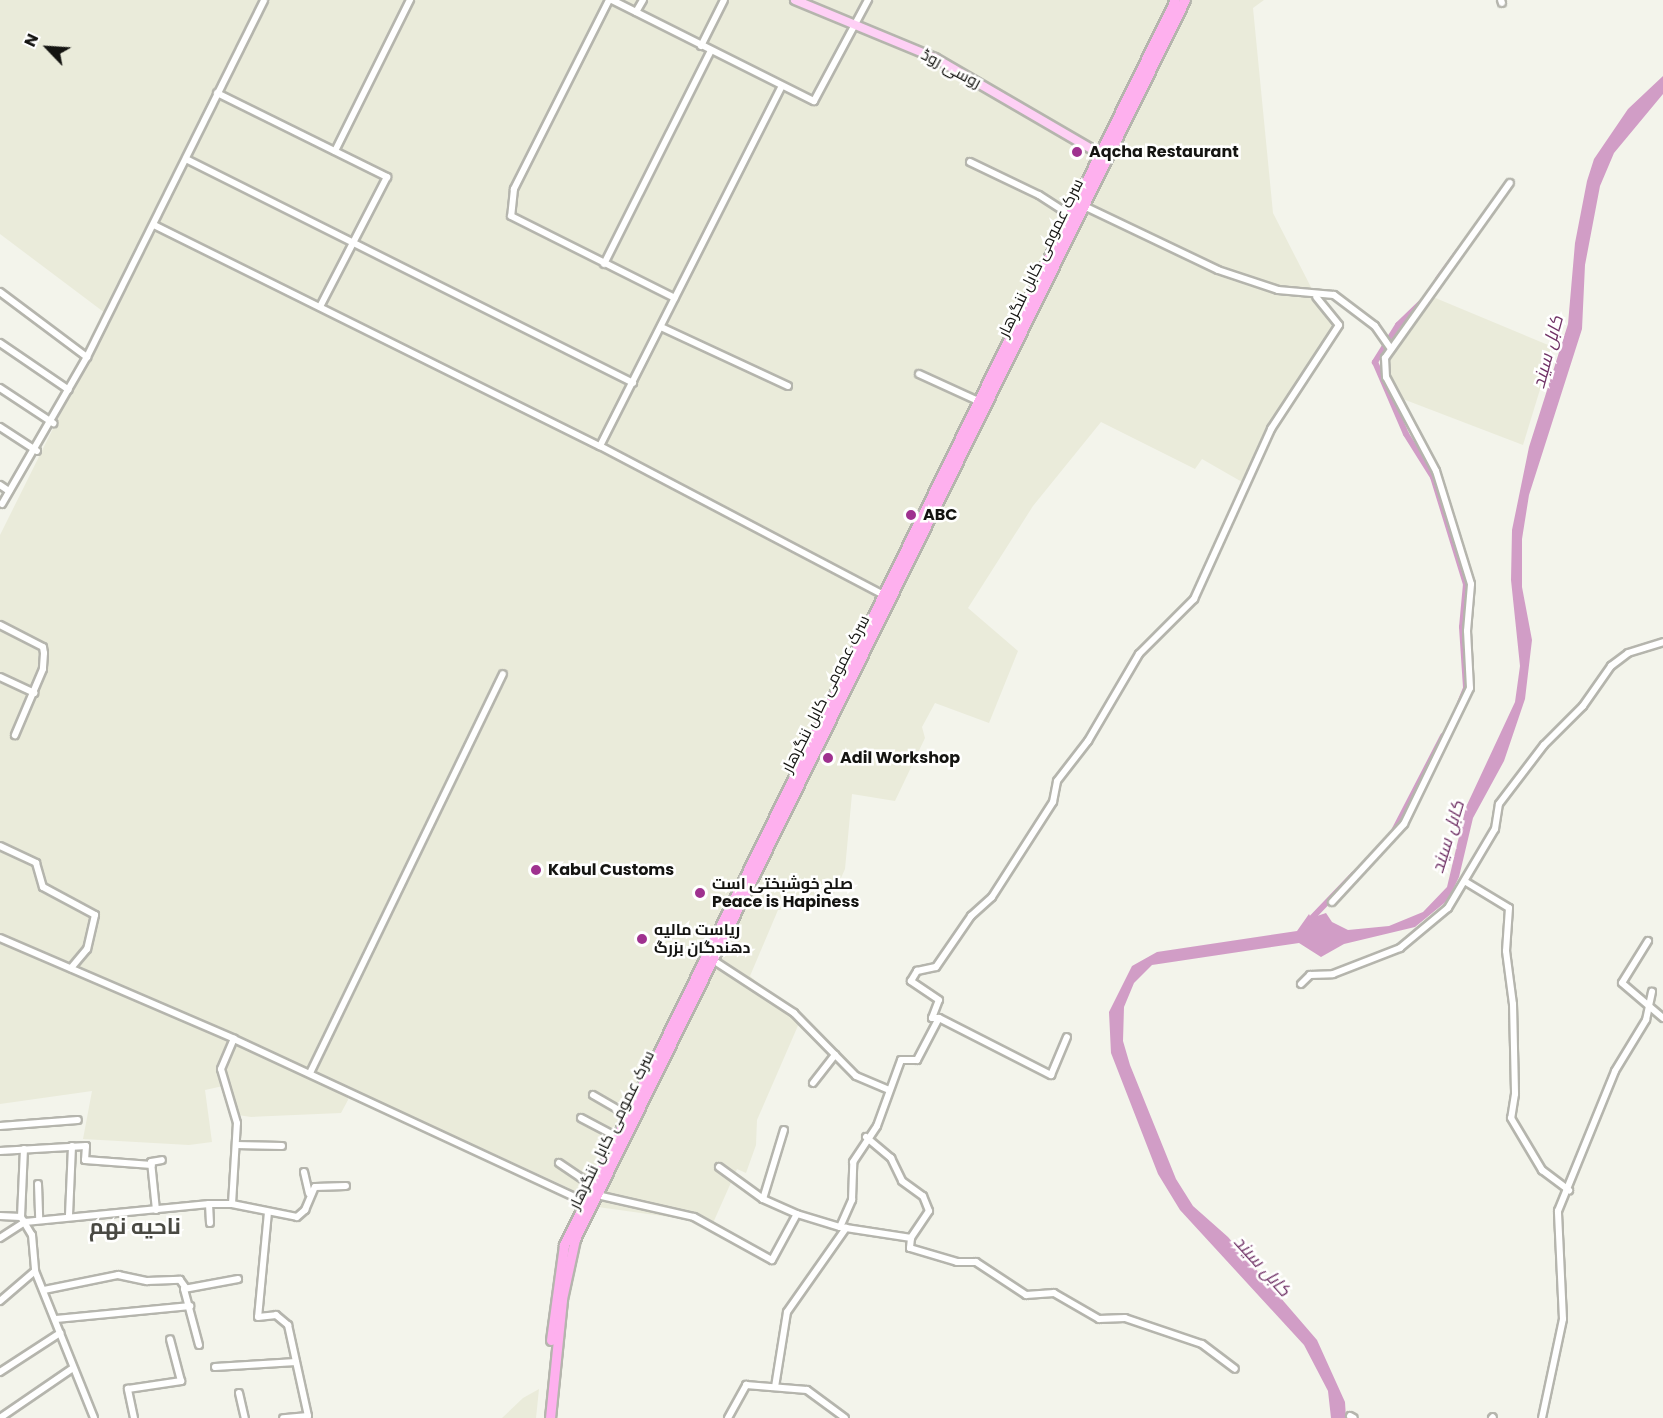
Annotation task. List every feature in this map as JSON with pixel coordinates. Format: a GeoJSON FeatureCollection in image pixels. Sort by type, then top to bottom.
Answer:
{"type":"FeatureCollection","features":[{"type":"Feature","properties":{"kind":"highway","name":"سرک عمومی کابل ننگرهار"},"geometry":{"type":"LineString","coordinates":[[544,1418],[558,1264],[713,960],[891,599],[1018,329],[1068,214],[1174,0]]}},
{"type":"Feature","properties":{"kind":"highway","name":"سرک عمومی کابل ننگرهار"},"geometry":{"type":"LineString","coordinates":[[595,1190],[627,1114],[882,594],[978,401],[1084,206],[1185,0]]}},
{"type":"Feature","properties":{"kind":"highway","name":"سرک عمومی کابل ننگرهار"},"geometry":{"type":"LineString","coordinates":[[550,1418],[566,1266],[588,1204]]}},
{"type":"Feature","properties":{"kind":"main road","name":"روسی روڈ"},"geometry":{"type":"LineString","coordinates":[[795,0],[855,27],[935,58],[1098,153]]}},
{"type":"Feature","properties":{"kind":"street"},"geometry":{"type":"LineString","coordinates":[[2,504],[53,423],[154,225],[264,0]]}},
{"type":"Feature","properties":{"kind":"street"},"geometry":{"type":"LineString","coordinates":[[335,151],[410,0]]}},
{"type":"Feature","properties":{"kind":"street"},"geometry":{"type":"LineString","coordinates":[[675,298],[511,216],[509,204],[611,0],[781,87],[814,101],[868,0]]}},
{"type":"Feature","properties":{"kind":"street"},"geometry":{"type":"LineString","coordinates":[[636,12],[643,0]]}},
{"type":"Feature","properties":{"kind":"street"},"geometry":{"type":"LineString","coordinates":[[701,46],[724,0]]}},
{"type":"Feature","properties":{"kind":"street"},"geometry":{"type":"LineString","coordinates":[[604,264],[711,50]]}},
{"type":"Feature","properties":{"kind":"street"},"geometry":{"type":"LineString","coordinates":[[600,446],[781,87]]}},
{"type":"Feature","properties":{"kind":"street"},"geometry":{"type":"LineString","coordinates":[[217,93],[387,177],[320,307]]}},
{"type":"Feature","properties":{"kind":"street"},"geometry":{"type":"LineString","coordinates":[[186,159],[633,383]]}},
{"type":"Feature","properties":{"kind":"street"},"geometry":{"type":"LineString","coordinates":[[970,162],[1040,195],[1068,214]]}},
{"type":"Feature","properties":{"kind":"street"},"geometry":{"type":"LineString","coordinates":[[1332,902],[1404,824],[1470,688],[1467,630],[1471,584],[1436,471],[1386,377],[1385,358],[1433,297],[1510,183]]}},
{"type":"Feature","properties":{"kind":"street"},"geometry":{"type":"LineString","coordinates":[[1084,206],[1218,270],[1320,296],[1334,296],[1363,315],[1391,349]]}},
{"type":"Feature","properties":{"kind":"street"},"geometry":{"type":"LineString","coordinates":[[154,225],[600,446],[891,599]]}},
{"type":"Feature","properties":{"kind":"street"},"geometry":{"type":"LineString","coordinates":[[0,292],[87,357]]}},
{"type":"Feature","properties":{"kind":"street"},"geometry":{"type":"LineString","coordinates":[[1067,1037],[1052,1075],[939,1018],[932,1018],[939,999],[911,981],[917,971],[936,967],[971,916],[992,897],[1053,802],[1057,780],[1088,741],[1139,654],[1194,599],[1271,429],[1339,325],[1320,296]]}},
{"type":"Feature","properties":{"kind":"street"},"geometry":{"type":"LineString","coordinates":[[661,327],[788,386]]}},
{"type":"Feature","properties":{"kind":"street"},"geometry":{"type":"LineString","coordinates":[[0,343],[69,390]]}},
{"type":"Feature","properties":{"kind":"street"},"geometry":{"type":"LineString","coordinates":[[920,374],[978,401]]}},
{"type":"Feature","properties":{"kind":"street"},"geometry":{"type":"LineString","coordinates":[[0,388],[53,423]]}},
{"type":"Feature","properties":{"kind":"street"},"geometry":{"type":"LineString","coordinates":[[0,427],[37,451]]}},
{"type":"Feature","properties":{"kind":"street"},"geometry":{"type":"LineString","coordinates":[[0,485],[9,491]]}},
{"type":"Feature","properties":{"kind":"street"},"geometry":{"type":"LineString","coordinates":[[0,625],[43,647],[43,669],[35,693],[15,735]]}},
{"type":"Feature","properties":{"kind":"street"},"geometry":{"type":"LineString","coordinates":[[1301,984],[1310,975],[1333,974],[1400,948],[1448,908],[1466,882],[1495,829],[1499,804],[1544,745],[1583,706],[1611,666],[1628,653],[1663,642]]}},
{"type":"Feature","properties":{"kind":"street"},"geometry":{"type":"LineString","coordinates":[[309,1073],[503,674]]}},
{"type":"Feature","properties":{"kind":"street"},"geometry":{"type":"LineString","coordinates":[[0,677],[35,693]]}},
{"type":"Feature","properties":{"kind":"street"},"geometry":{"type":"LineString","coordinates":[[0,846],[36,863],[43,887],[95,915],[87,949],[71,968]]}},
{"type":"Feature","properties":{"kind":"street"},"geometry":{"type":"LineString","coordinates":[[1466,882],[1509,908],[1506,951],[1513,1004],[1515,1094],[1511,1118],[1542,1170],[1569,1190]]}},
{"type":"Feature","properties":{"kind":"street"},"geometry":{"type":"LineString","coordinates":[[0,938],[234,1039],[588,1204]]}},
{"type":"Feature","properties":{"kind":"street"},"geometry":{"type":"LineString","coordinates":[[1648,941],[1622,983],[1663,1018]]}},
{"type":"Feature","properties":{"kind":"street"},"geometry":{"type":"LineString","coordinates":[[713,960],[794,1013],[856,1076],[887,1089]]}},
{"type":"Feature","properties":{"kind":"street"},"geometry":{"type":"LineString","coordinates":[[1542,1418],[1563,1319],[1557,1216],[1615,1071],[1646,1020],[1647,1002],[1652,992]]}},
{"type":"Feature","properties":{"kind":"street"},"geometry":{"type":"LineString","coordinates":[[775,1387],[787,1312],[843,1228],[852,1200],[853,1162],[866,1137],[877,1126],[887,1089],[901,1060],[917,1060],[939,1018]]}},
{"type":"Feature","properties":{"kind":"street"},"geometry":{"type":"LineString","coordinates":[[232,1204],[237,1123],[221,1069],[234,1039]]}},
{"type":"Feature","properties":{"kind":"street"},"geometry":{"type":"LineString","coordinates":[[813,1083],[835,1055]]}},
{"type":"Feature","properties":{"kind":"street"},"geometry":{"type":"LineString","coordinates":[[593,1095],[627,1114]]}},
{"type":"Feature","properties":{"kind":"street"},"geometry":{"type":"LineString","coordinates":[[581,1118],[616,1137]]}},
{"type":"Feature","properties":{"kind":"street"},"geometry":{"type":"LineString","coordinates":[[0,1126],[78,1120]]}},
{"type":"Feature","properties":{"kind":"street"},"geometry":{"type":"LineString","coordinates":[[763,1199],[784,1130]]}},
{"type":"Feature","properties":{"kind":"street"},"geometry":{"type":"LineString","coordinates":[[866,1137],[891,1158],[902,1181],[923,1196],[928,1211],[911,1238],[910,1248],[957,1262],[976,1262],[1026,1294],[1054,1293],[1099,1319],[1125,1318],[1202,1344],[1234,1370]]}},
{"type":"Feature","properties":{"kind":"street"},"geometry":{"type":"LineString","coordinates":[[236,1145],[282,1146]]}},
{"type":"Feature","properties":{"kind":"street"},"geometry":{"type":"LineString","coordinates":[[69,1215],[72,1146]]}},
{"type":"Feature","properties":{"kind":"street"},"geometry":{"type":"LineString","coordinates":[[0,1151],[86,1146],[85,1161],[152,1166]]}},
{"type":"Feature","properties":{"kind":"street"},"geometry":{"type":"LineString","coordinates":[[24,1149],[23,1219],[32,1235],[35,1271],[94,1418]]}},
{"type":"Feature","properties":{"kind":"street"},"geometry":{"type":"LineString","coordinates":[[156,1210],[152,1160],[162,1160]]}},
{"type":"Feature","properties":{"kind":"street"},"geometry":{"type":"LineString","coordinates":[[559,1163],[595,1190],[694,1217],[772,1260],[797,1214]]}},
{"type":"Feature","properties":{"kind":"street"},"geometry":{"type":"LineString","coordinates":[[718,1167],[763,1199],[797,1214],[843,1228],[911,1238]]}},
{"type":"Feature","properties":{"kind":"street"},"geometry":{"type":"LineString","coordinates":[[304,1172],[309,1193]]}},
{"type":"Feature","properties":{"kind":"street"},"geometry":{"type":"LineString","coordinates":[[38,1184],[39,1220]]}},
{"type":"Feature","properties":{"kind":"street"},"geometry":{"type":"LineString","coordinates":[[0,1216],[39,1220],[69,1215],[156,1210],[209,1204],[232,1204],[268,1212],[301,1215],[309,1193],[319,1184],[346,1186]]}},
{"type":"Feature","properties":{"kind":"street"},"geometry":{"type":"LineString","coordinates":[[209,1204],[210,1223]]}},
{"type":"Feature","properties":{"kind":"street"},"geometry":{"type":"LineString","coordinates":[[268,1212],[258,1317],[276,1316],[288,1325],[308,1416],[284,1418]]}},
{"type":"Feature","properties":{"kind":"street"},"geometry":{"type":"LineString","coordinates":[[0,1238],[23,1219]]}},
{"type":"Feature","properties":{"kind":"street"},"geometry":{"type":"LineString","coordinates":[[0,1301],[35,1271]]}},
{"type":"Feature","properties":{"kind":"street"},"geometry":{"type":"LineString","coordinates":[[44,1290],[118,1275],[147,1281],[180,1280],[185,1287],[199,1345]]}},
{"type":"Feature","properties":{"kind":"street"},"geometry":{"type":"LineString","coordinates":[[185,1287],[238,1280]]}},
{"type":"Feature","properties":{"kind":"street"},"geometry":{"type":"LineString","coordinates":[[56,1320],[189,1306]]}},
{"type":"Feature","properties":{"kind":"street"},"geometry":{"type":"LineString","coordinates":[[0,1372],[60,1333]]}},
{"type":"Feature","properties":{"kind":"street"},"geometry":{"type":"LineString","coordinates":[[134,1418],[128,1389],[181,1381],[171,1339]]}},
{"type":"Feature","properties":{"kind":"street"},"geometry":{"type":"LineString","coordinates":[[215,1366],[296,1362]]}},
{"type":"Feature","properties":{"kind":"street"},"geometry":{"type":"LineString","coordinates":[[0,1418],[73,1368]]}},
{"type":"Feature","properties":{"kind":"street"},"geometry":{"type":"LineString","coordinates":[[728,1418],[746,1385],[807,1390],[845,1418]]}},
{"type":"Feature","properties":{"kind":"street"},"geometry":{"type":"LineString","coordinates":[[239,1393],[245,1418]]}},
{"type":"Feature","properties":{"kind":"shaded area"},"geometry":{"type":"Polygon","coordinates":[[[0,0],[1264,0],[1253,8],[1273,213],[1316,297],[1338,321],[1262,447],[1249,486],[1202,459],[1195,469],[1101,422],[1033,506],[968,608],[1018,651],[989,723],[935,703],[922,727],[925,738],[895,801],[852,794],[845,869],[828,907],[778,910],[750,976],[800,1021],[757,1120],[756,1145],[746,1173],[737,1169],[713,1223],[576,1204],[569,1188],[346,1086],[348,1100],[341,1113],[251,1117],[238,1115],[223,1086],[205,1090],[212,1142],[189,1145],[83,1139],[92,1091],[0,1104],[0,535],[109,316],[0,234],[0,0]]]}},
{"type":"Feature","properties":{"kind":"shaded area"},"geometry":{"type":"Polygon","coordinates":[[[1663,76],[1663,94],[1614,153],[1600,186],[1585,265],[1582,329],[1529,495],[1522,539],[1522,587],[1532,640],[1525,699],[1504,761],[1473,818],[1459,877],[1448,900],[1415,927],[1344,944],[1321,957],[1299,943],[1152,965],[1134,983],[1124,1007],[1123,1041],[1130,1065],[1176,1179],[1193,1206],[1228,1237],[1317,1340],[1345,1402],[1346,1418],[1331,1418],[1328,1391],[1304,1345],[1180,1210],[1158,1174],[1111,1053],[1109,1012],[1132,966],[1157,952],[1297,931],[1309,914],[1311,918],[1326,913],[1332,922],[1348,930],[1389,926],[1423,912],[1447,887],[1466,807],[1515,702],[1520,666],[1511,580],[1512,530],[1529,447],[1568,324],[1575,243],[1587,181],[1594,159],[1628,109],[1663,76]]]}},
{"type":"Feature","properties":{"kind":"shaded area"},"geometry":{"type":"Polygon","coordinates":[[[1433,297],[1553,347],[1523,445],[1395,396],[1384,367],[1397,339],[1433,297]]]}},
{"type":"Feature","properties":{"kind":"shaded area"},"geometry":{"type":"Polygon","coordinates":[[[539,1389],[536,1418],[502,1418],[523,1398],[539,1389]]]}},
{"type":"Feature","properties":{"kind":"waterway"},"geometry":{"type":"LineString","coordinates":[[1438,279],[1458,251]]}},
{"type":"Feature","properties":{"kind":"waterway"},"geometry":{"type":"LineString","coordinates":[[1424,300],[1398,325],[1375,362],[1406,434],[1433,477],[1466,584],[1462,627],[1466,688],[1460,703]]}},
{"type":"Feature","properties":{"kind":"waterway"},"geometry":{"type":"LineString","coordinates":[[1394,831],[1443,736]]}},
{"type":"Feature","properties":{"kind":"waterway"},"geometry":{"type":"LineString","coordinates":[[1308,922],[1354,874]]}},
{"type":"Feature","properties":{"kind":"place","name":"Aqcha Restaurant"},"geometry":{"type":"Point","coordinates":[1077,152]}},
{"type":"Feature","properties":{"kind":"place","name":"ABC"},"geometry":{"type":"Point","coordinates":[911,515]}},
{"type":"Feature","properties":{"kind":"place","name":"Adil Workshop"},"geometry":{"type":"Point","coordinates":[828,758]}},
{"type":"Feature","properties":{"kind":"place","name":"Kabul Customs"},"geometry":{"type":"Point","coordinates":[536,870]}},
{"type":"Feature","properties":{"kind":"place","name":"صلح خوشبختی است Peace is Hapiness"},"geometry":{"type":"Point","coordinates":[700,893]}},
{"type":"Feature","properties":{"kind":"place","name":"ریاست مالیه دهندگان بزرگ"},"geometry":{"type":"Point","coordinates":[642,939]}},
{"type":"Feature","properties":{"kind":"district","name":"ناحیه نهم"},"geometry":{"type":"Point","coordinates":[135,1227]}},
{"type":"Feature","properties":{"kind":"water label","name":"کابل سيند"},"geometry":{"type":"Point","coordinates":[1548,352]}},
{"type":"Feature","properties":{"kind":"water label","name":"کابل سيند"},"geometry":{"type":"Point","coordinates":[1448,837]}},
{"type":"Feature","properties":{"kind":"water label","name":"کابل سيند"},"geometry":{"type":"Point","coordinates":[1262,1266]}}]}
